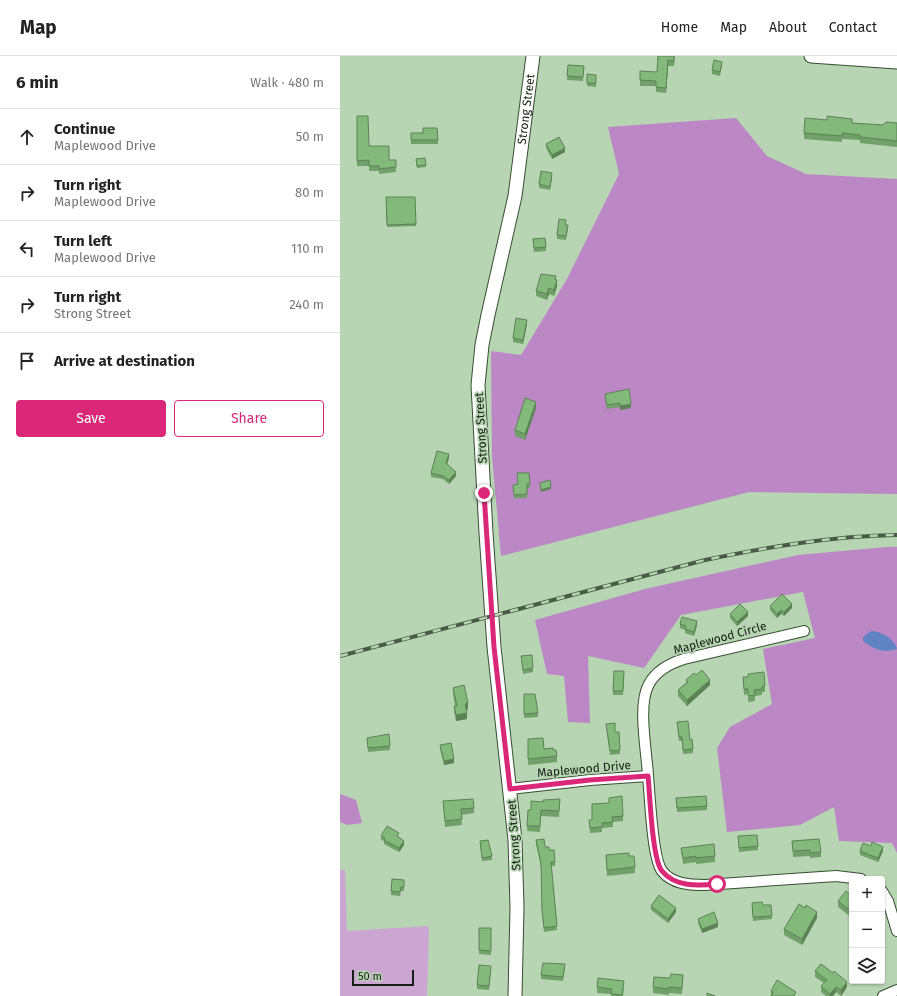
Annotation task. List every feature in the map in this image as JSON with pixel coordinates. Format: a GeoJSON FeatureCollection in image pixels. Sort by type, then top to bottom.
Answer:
{"type":"FeatureCollection","features":[{"type":"Feature","properties":{"kind":"main road","name":"Strong Street"},"geometry":{"type":"LineString","coordinates":[[515,996],[517,875],[510,789],[494,647],[478,385],[482,345],[515,196],[533,56]]}},
{"type":"Feature","properties":{"kind":"main road"},"geometry":{"type":"LineString","coordinates":[[811,56],[897,62]]}},
{"type":"Feature","properties":{"kind":"street","name":"Maplewood Circle"},"geometry":{"type":"LineString","coordinates":[[648,776],[644,702],[648,684],[657,674],[667,666],[684,659],[804,631]]}},
{"type":"Feature","properties":{"kind":"street","name":"Maplewood Drive"},"geometry":{"type":"LineString","coordinates":[[510,789],[590,780],[648,776],[658,865],[663,873],[684,884],[705,885],[836,876],[849,878]]}},
{"type":"Feature","properties":{"kind":"street"},"geometry":{"type":"LineString","coordinates":[[885,897],[897,930]]}},
{"type":"Feature","properties":{"kind":"street"},"geometry":{"type":"LineString","coordinates":[[883,996],[897,990]]}},
{"type":"Feature","properties":{"kind":"shaded area"},"geometry":{"type":"Polygon","coordinates":[[[736,118],[767,156],[806,174],[897,179],[897,494],[749,492],[501,556],[492,456],[491,351],[521,355],[567,279],[619,174],[608,127],[736,118]]]}},
{"type":"Feature","properties":{"kind":"shaded area"},"geometry":{"type":"Polygon","coordinates":[[[897,547],[897,853],[892,843],[839,841],[834,807],[800,825],[727,832],[717,748],[730,727],[772,704],[763,649],[815,638],[803,592],[681,615],[644,668],[588,656],[590,723],[568,722],[564,676],[547,674],[535,620],[645,589],[798,555],[897,547]]]}},
{"type":"Feature","properties":{"kind":"shaded area"},"geometry":{"type":"Polygon","coordinates":[[[340,794],[356,800],[362,823],[347,825],[340,822],[340,794]]]}},
{"type":"Feature","properties":{"kind":"shaded area"},"geometry":{"type":"Polygon","coordinates":[[[340,870],[345,870],[347,931],[429,926],[427,996],[340,996],[340,870]]]}},
{"type":"Feature","properties":{"kind":"water"},"geometry":{"type":"Polygon","coordinates":[[[871,631],[879,632],[887,636],[896,645],[897,649],[883,651],[875,649],[867,644],[863,641],[863,637],[871,631]]]}},
{"type":"Feature","properties":{"kind":"building"},"geometry":{"type":"Polygon","coordinates":[[[658,56],[674,56],[674,61],[668,60],[666,88],[656,87],[656,81],[640,80],[640,71],[657,72],[658,56]]]}},
{"type":"Feature","properties":{"kind":"building"},"geometry":{"type":"Polygon","coordinates":[[[714,60],[722,62],[720,72],[712,70],[714,60]]]}},
{"type":"Feature","properties":{"kind":"building"},"geometry":{"type":"Polygon","coordinates":[[[568,65],[584,66],[583,77],[567,76],[568,65]]]}},
{"type":"Feature","properties":{"kind":"building"},"geometry":{"type":"Polygon","coordinates":[[[587,74],[596,75],[596,83],[587,83],[587,74]]]}},
{"type":"Feature","properties":{"kind":"building"},"geometry":{"type":"Polygon","coordinates":[[[357,116],[368,116],[369,146],[389,146],[389,160],[396,160],[396,167],[379,169],[379,166],[369,166],[369,160],[357,161],[357,116]]]}},
{"type":"Feature","properties":{"kind":"building"},"geometry":{"type":"Polygon","coordinates":[[[827,116],[852,119],[852,123],[883,125],[886,122],[897,123],[897,141],[860,137],[860,135],[842,133],[842,136],[804,133],[805,118],[827,120],[827,116]]]}},
{"type":"Feature","properties":{"kind":"building"},"geometry":{"type":"Polygon","coordinates":[[[423,128],[437,128],[438,140],[411,140],[411,133],[423,133],[423,128]]]}},
{"type":"Feature","properties":{"kind":"building"},"geometry":{"type":"Polygon","coordinates":[[[559,137],[565,148],[552,155],[546,144],[559,137]]]}},
{"type":"Feature","properties":{"kind":"building"},"geometry":{"type":"Polygon","coordinates":[[[425,158],[426,165],[417,166],[416,159],[425,158]]]}},
{"type":"Feature","properties":{"kind":"building"},"geometry":{"type":"Polygon","coordinates":[[[541,171],[552,173],[550,187],[539,184],[541,171]]]}},
{"type":"Feature","properties":{"kind":"building"},"geometry":{"type":"Polygon","coordinates":[[[386,197],[415,197],[416,224],[387,225],[386,197]]]}},
{"type":"Feature","properties":{"kind":"building"},"geometry":{"type":"Polygon","coordinates":[[[559,219],[566,220],[565,225],[568,225],[566,236],[557,235],[559,219]]]}},
{"type":"Feature","properties":{"kind":"building"},"geometry":{"type":"Polygon","coordinates":[[[545,238],[546,247],[534,248],[533,239],[545,238]]]}},
{"type":"Feature","properties":{"kind":"building"},"geometry":{"type":"Polygon","coordinates":[[[541,274],[556,276],[555,279],[557,280],[554,290],[549,288],[547,294],[536,291],[541,274]]]}},
{"type":"Feature","properties":{"kind":"building"},"geometry":{"type":"Polygon","coordinates":[[[516,318],[527,320],[523,340],[513,338],[516,318]]]}},
{"type":"Feature","properties":{"kind":"building"},"geometry":{"type":"Polygon","coordinates":[[[629,389],[631,404],[620,406],[620,403],[607,405],[605,394],[629,389]]]}},
{"type":"Feature","properties":{"kind":"building"},"geometry":{"type":"Polygon","coordinates":[[[525,398],[536,402],[525,434],[515,430],[525,398]]]}},
{"type":"Feature","properties":{"kind":"building"},"geometry":{"type":"Polygon","coordinates":[[[437,451],[449,454],[446,463],[456,472],[449,480],[443,476],[431,473],[437,451]]]}},
{"type":"Feature","properties":{"kind":"building"},"geometry":{"type":"Polygon","coordinates":[[[517,473],[529,473],[530,484],[527,484],[527,494],[514,495],[513,485],[518,484],[517,473]]]}},
{"type":"Feature","properties":{"kind":"building"},"geometry":{"type":"Polygon","coordinates":[[[550,480],[551,487],[541,490],[540,483],[550,480]]]}},
{"type":"Feature","properties":{"kind":"building"},"geometry":{"type":"Polygon","coordinates":[[[782,594],[792,604],[784,612],[781,610],[777,614],[770,606],[782,594]]]}},
{"type":"Feature","properties":{"kind":"building"},"geometry":{"type":"Polygon","coordinates":[[[740,604],[748,612],[737,622],[730,614],[740,604]]]}},
{"type":"Feature","properties":{"kind":"building"},"geometry":{"type":"Polygon","coordinates":[[[682,617],[697,621],[694,632],[685,629],[686,626],[680,624],[682,617]]]}},
{"type":"Feature","properties":{"kind":"building"},"geometry":{"type":"Polygon","coordinates":[[[532,655],[533,668],[523,670],[521,656],[532,655]]]}},
{"type":"Feature","properties":{"kind":"building"},"geometry":{"type":"Polygon","coordinates":[[[702,670],[710,680],[687,700],[678,690],[688,682],[686,680],[694,673],[696,675],[702,670]]]}},
{"type":"Feature","properties":{"kind":"building"},"geometry":{"type":"Polygon","coordinates":[[[614,671],[624,671],[623,691],[613,691],[614,671]]]}},
{"type":"Feature","properties":{"kind":"building"},"geometry":{"type":"Polygon","coordinates":[[[764,672],[765,686],[762,686],[762,689],[754,690],[755,695],[748,696],[748,689],[744,689],[743,677],[748,677],[748,674],[764,672]]]}},
{"type":"Feature","properties":{"kind":"building"},"geometry":{"type":"Polygon","coordinates":[[[464,685],[468,703],[465,704],[467,713],[456,715],[454,706],[457,706],[453,688],[464,685]]]}},
{"type":"Feature","properties":{"kind":"building"},"geometry":{"type":"Polygon","coordinates":[[[524,694],[535,694],[538,713],[524,714],[524,694]]]}},
{"type":"Feature","properties":{"kind":"building"},"geometry":{"type":"Polygon","coordinates":[[[688,721],[690,740],[692,739],[693,749],[683,750],[682,737],[679,737],[677,722],[688,721]]]}},
{"type":"Feature","properties":{"kind":"building"},"geometry":{"type":"Polygon","coordinates":[[[615,723],[615,732],[619,732],[620,750],[610,751],[606,724],[615,723]]]}},
{"type":"Feature","properties":{"kind":"building"},"geometry":{"type":"Polygon","coordinates":[[[389,734],[390,746],[368,748],[367,738],[389,734]]]}},
{"type":"Feature","properties":{"kind":"building"},"geometry":{"type":"Polygon","coordinates":[[[543,738],[544,749],[553,748],[553,750],[556,750],[557,756],[528,759],[528,739],[543,738]]]}},
{"type":"Feature","properties":{"kind":"building"},"geometry":{"type":"Polygon","coordinates":[[[451,743],[454,759],[444,761],[440,745],[451,743]]]}},
{"type":"Feature","properties":{"kind":"building"},"geometry":{"type":"Polygon","coordinates":[[[622,796],[623,816],[612,817],[613,822],[602,823],[602,827],[590,828],[589,820],[592,820],[592,804],[609,803],[609,798],[622,796]]]}},
{"type":"Feature","properties":{"kind":"building"},"geometry":{"type":"Polygon","coordinates":[[[706,796],[707,806],[677,808],[676,798],[706,796]]]}},
{"type":"Feature","properties":{"kind":"building"},"geometry":{"type":"Polygon","coordinates":[[[473,799],[474,808],[461,809],[462,819],[445,821],[443,801],[473,799]]]}},
{"type":"Feature","properties":{"kind":"building"},"geometry":{"type":"Polygon","coordinates":[[[560,799],[559,811],[541,810],[540,826],[527,826],[528,810],[531,810],[531,801],[543,802],[543,800],[560,799]]]}},
{"type":"Feature","properties":{"kind":"building"},"geometry":{"type":"Polygon","coordinates":[[[387,826],[399,833],[397,836],[404,841],[399,848],[384,840],[385,838],[381,836],[387,826]]]}},
{"type":"Feature","properties":{"kind":"building"},"geometry":{"type":"Polygon","coordinates":[[[757,835],[758,846],[739,848],[738,836],[757,835]]]}},
{"type":"Feature","properties":{"kind":"building"},"geometry":{"type":"Polygon","coordinates":[[[544,839],[545,847],[549,847],[549,850],[554,850],[555,862],[551,862],[557,926],[544,928],[541,863],[536,840],[544,839]]]}},
{"type":"Feature","properties":{"kind":"building"},"geometry":{"type":"Polygon","coordinates":[[[819,839],[821,852],[810,853],[810,850],[793,851],[792,841],[819,839]]]}},
{"type":"Feature","properties":{"kind":"building"},"geometry":{"type":"Polygon","coordinates":[[[488,840],[492,856],[482,858],[480,841],[488,840]]]}},
{"type":"Feature","properties":{"kind":"building"},"geometry":{"type":"Polygon","coordinates":[[[872,842],[883,847],[878,858],[860,851],[863,843],[871,846],[872,842]]]}},
{"type":"Feature","properties":{"kind":"building"},"geometry":{"type":"Polygon","coordinates":[[[714,844],[715,856],[683,858],[681,848],[714,844]]]}},
{"type":"Feature","properties":{"kind":"building"},"geometry":{"type":"Polygon","coordinates":[[[629,853],[629,856],[634,856],[635,867],[607,870],[606,855],[629,853]]]}},
{"type":"Feature","properties":{"kind":"building"},"geometry":{"type":"Polygon","coordinates":[[[392,879],[404,880],[404,887],[401,887],[400,892],[391,891],[392,879]]]}},
{"type":"Feature","properties":{"kind":"building"},"geometry":{"type":"Polygon","coordinates":[[[846,891],[849,894],[849,910],[838,901],[846,891]]]}},
{"type":"Feature","properties":{"kind":"building"},"geometry":{"type":"Polygon","coordinates":[[[659,895],[676,908],[668,919],[651,906],[659,895]]]}},
{"type":"Feature","properties":{"kind":"building"},"geometry":{"type":"Polygon","coordinates":[[[762,902],[763,905],[771,905],[772,916],[753,917],[752,903],[762,902]]]}},
{"type":"Feature","properties":{"kind":"building"},"geometry":{"type":"Polygon","coordinates":[[[799,904],[805,908],[806,905],[817,912],[802,939],[784,929],[799,904]]]}},
{"type":"Feature","properties":{"kind":"building"},"geometry":{"type":"Polygon","coordinates":[[[714,912],[718,923],[702,929],[698,919],[714,912]]]}},
{"type":"Feature","properties":{"kind":"building"},"geometry":{"type":"Polygon","coordinates":[[[479,928],[491,928],[491,951],[479,950],[479,928]]]}},
{"type":"Feature","properties":{"kind":"building"},"geometry":{"type":"Polygon","coordinates":[[[543,963],[565,964],[563,977],[541,975],[543,963]]]}},
{"type":"Feature","properties":{"kind":"building"},"geometry":{"type":"Polygon","coordinates":[[[821,964],[833,973],[834,971],[847,982],[841,990],[836,987],[830,994],[821,986],[827,980],[815,971],[821,964]]]}},
{"type":"Feature","properties":{"kind":"building"},"geometry":{"type":"Polygon","coordinates":[[[479,965],[491,966],[489,986],[477,985],[479,965]]]}},
{"type":"Feature","properties":{"kind":"building"},"geometry":{"type":"Polygon","coordinates":[[[671,974],[683,975],[682,988],[669,987],[669,989],[653,987],[654,977],[670,978],[671,974]]]}},
{"type":"Feature","properties":{"kind":"building"},"geometry":{"type":"Polygon","coordinates":[[[598,978],[624,981],[622,995],[611,994],[612,989],[597,987],[598,978]]]}},
{"type":"Feature","properties":{"kind":"building"},"geometry":{"type":"Polygon","coordinates":[[[777,980],[796,992],[794,996],[771,996],[773,992],[771,991],[777,980]]]}},
{"type":"Feature","properties":{"kind":"building"},"geometry":{"type":"Polygon","coordinates":[[[707,993],[715,996],[707,996],[707,993]]]}},
{"type":"Feature","properties":{"kind":"railway"},"geometry":{"type":"LineString","coordinates":[[340,656],[705,560],[800,543],[897,535]]}},
{"type":"Feature","properties":{"kind":"route"},"geometry":{"type":"LineString","coordinates":[[484,493],[494,647],[510,789],[563,782],[648,776],[655,850],[658,865],[661,870],[672,879],[684,884],[717,884]]}}]}
